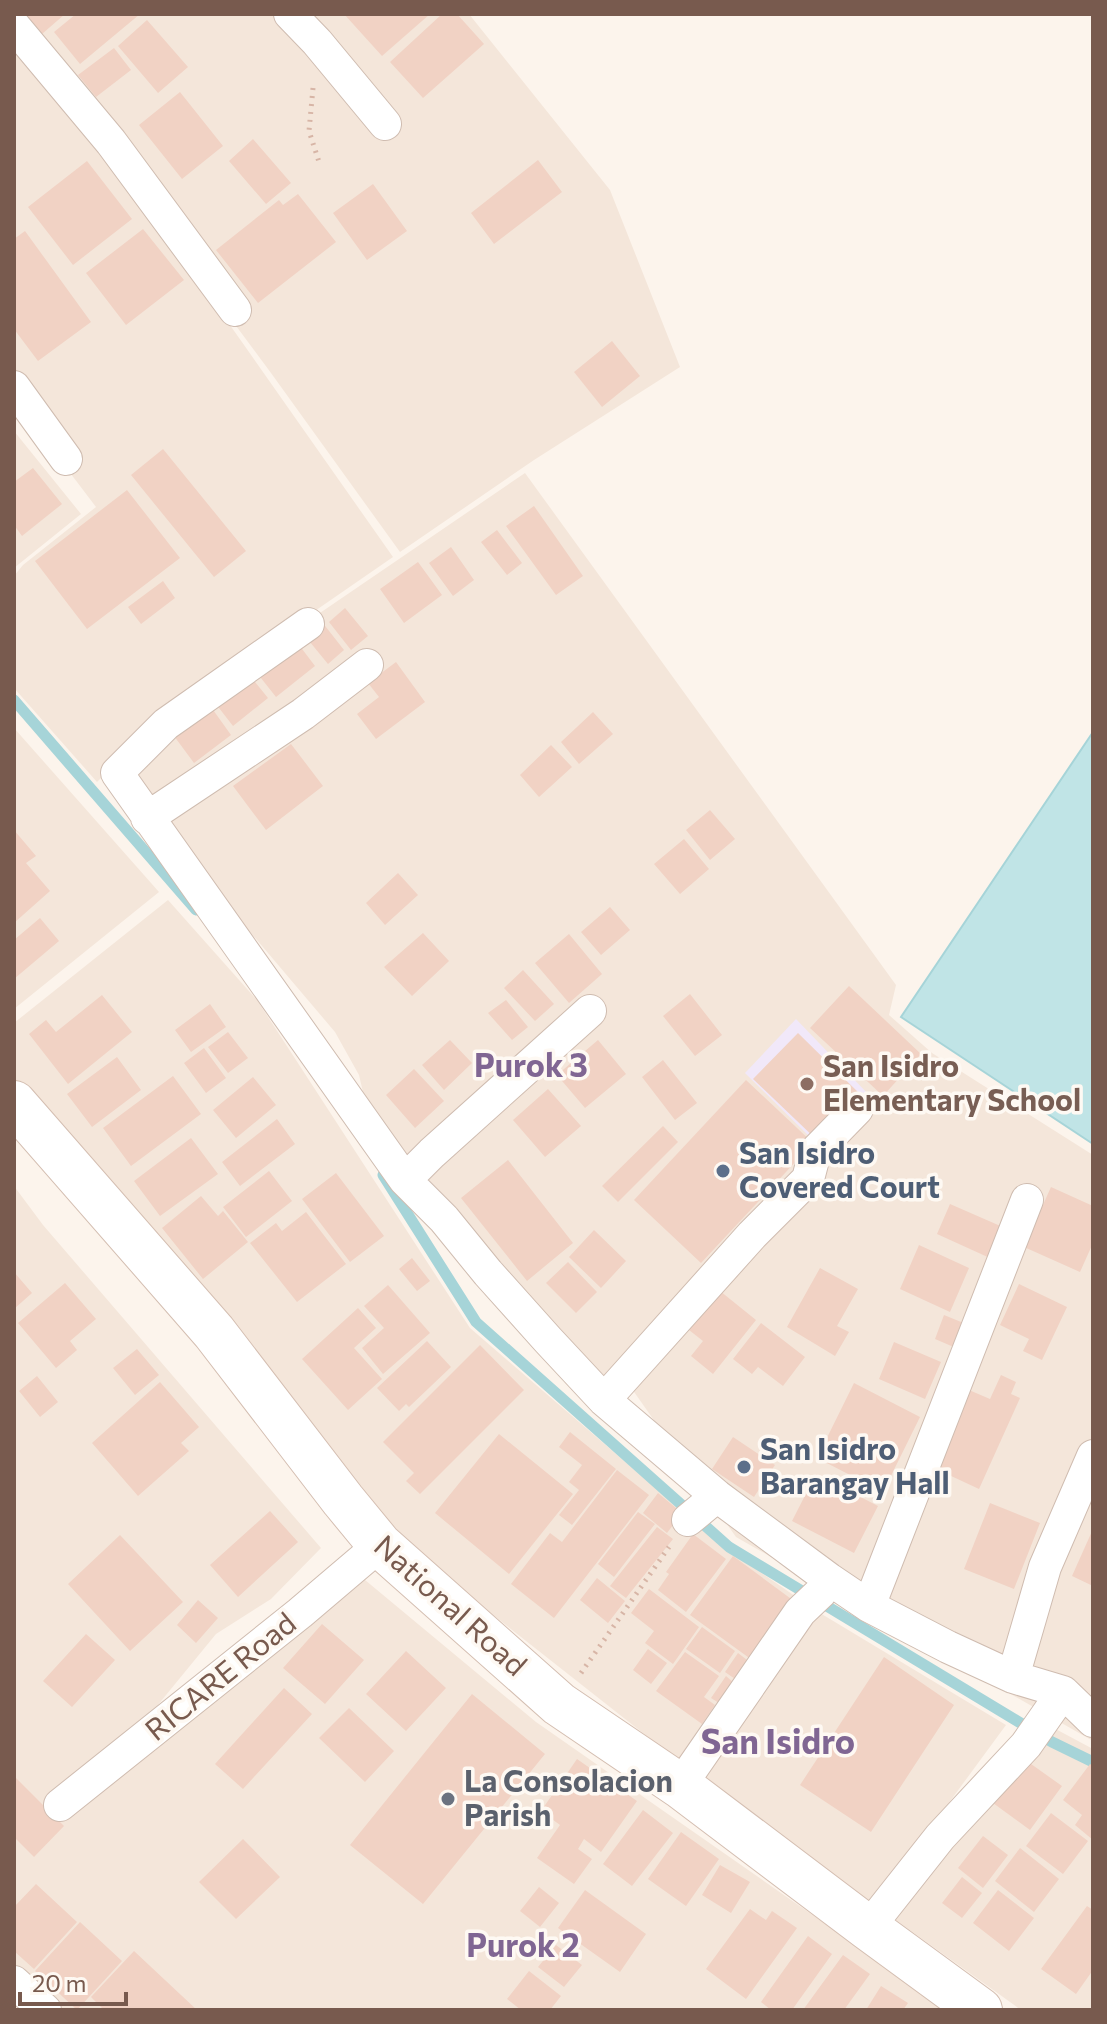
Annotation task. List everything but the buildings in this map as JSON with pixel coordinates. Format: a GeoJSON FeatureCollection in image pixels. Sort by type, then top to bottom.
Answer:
{"type":"FeatureCollection","features":[{"type":"Feature","properties":{"kind":"main road","name":"National Road"},"geometry":{"type":"LineString","coordinates":[[14,1103],[214,1332],[380,1545],[559,1704],[680,1786],[980,2010]]}},
{"type":"Feature","properties":{"kind":"street"},"geometry":{"type":"LineString","coordinates":[[290,14],[385,124]]}},
{"type":"Feature","properties":{"kind":"street"},"geometry":{"type":"LineString","coordinates":[[14,26],[111,142],[235,310]]}},
{"type":"Feature","properties":{"kind":"street"},"geometry":{"type":"LineString","coordinates":[[14,387],[66,459]]}},
{"type":"Feature","properties":{"kind":"street"},"geometry":{"type":"LineString","coordinates":[[308,624],[166,724],[117,773],[405,1180],[444,1219],[548,1340],[703,1507],[816,1595],[869,1606],[1013,1677],[1055,1705],[1093,1721]]}},
{"type":"Feature","properties":{"kind":"street"},"geometry":{"type":"LineString","coordinates":[[147,818],[303,714],[367,665]]}},
{"type":"Feature","properties":{"kind":"street"},"geometry":{"type":"LineString","coordinates":[[405,1180],[590,1011]]}},
{"type":"Feature","properties":{"kind":"street"},"geometry":{"type":"LineString","coordinates":[[604,1400],[752,1235],[808,1179],[815,1152],[857,1109]]}},
{"type":"Feature","properties":{"kind":"street"},"geometry":{"type":"LineString","coordinates":[[869,1606],[1027,1200]]}},
{"type":"Feature","properties":{"kind":"street"},"geometry":{"type":"LineString","coordinates":[[1013,1677],[1045,1567],[1093,1456]]}},
{"type":"Feature","properties":{"kind":"street","name":"RICARE Road"},"geometry":{"type":"LineString","coordinates":[[60,1805],[380,1545]]}},
{"type":"Feature","properties":{"kind":"street"},"geometry":{"type":"LineString","coordinates":[[680,1786],[816,1595]]}},
{"type":"Feature","properties":{"kind":"street"},"geometry":{"type":"LineString","coordinates":[[868,1928],[940,1837],[1026,1745],[1055,1705]]}},
{"type":"Feature","properties":{"kind":"street"},"geometry":{"type":"LineString","coordinates":[[14,1982],[45,2010]]}},
{"type":"Feature","properties":{"kind":"path"},"geometry":{"type":"LineString","coordinates":[[317,42],[309,131],[320,165]]}},
{"type":"Feature","properties":{"kind":"path"},"geometry":{"type":"LineString","coordinates":[[559,1704],[703,1507]]}},
{"type":"Feature","properties":{"kind":"shaded area"},"geometry":{"type":"Polygon","coordinates":[[[14,14],[469,14],[610,190],[680,367],[534,460],[400,552],[14,27],[14,14]]]}},
{"type":"Feature","properties":{"kind":"shaded area"},"geometry":{"type":"Polygon","coordinates":[[[14,33],[225,318],[393,557],[164,715],[97,782],[14,688],[14,576],[23,565],[96,507],[14,399],[14,33]]]}},
{"type":"Feature","properties":{"kind":"shaded area"},"geometry":{"type":"Polygon","coordinates":[[[14,431],[81,514],[14,568],[14,431]]]}},
{"type":"Feature","properties":{"kind":"shaded area","name":"Purok 3"},"geometry":{"type":"Polygon","coordinates":[[[525,473],[896,985],[889,1015],[932,1053],[1093,1155],[1093,1741],[736,1537],[632,1389],[763,1235],[881,1106],[869,1095],[818,1145],[619,1388],[553,1334],[370,1122],[359,1075],[335,1032],[245,926],[129,779],[213,686],[525,473]]]}},
{"type":"Feature","properties":{"kind":"shaded area"},"geometry":{"type":"Polygon","coordinates":[[[14,728],[159,892],[14,1009],[14,728]]]}},
{"type":"Feature","properties":{"kind":"shaded area"},"geometry":{"type":"Polygon","coordinates":[[[168,900],[257,1000],[470,1328],[724,1547],[815,1610],[1006,1725],[873,1906],[667,1752],[380,1526],[14,1080],[14,1023],[168,900]]]}},
{"type":"Feature","properties":{"kind":"shaded area","name":"San Isidro Elementary School"},"geometry":{"type":"Polygon","coordinates":[[[796,1019],[869,1095],[818,1145],[745,1073],[796,1019]]]}},
{"type":"Feature","properties":{"kind":"shaded area","name":"Purok 2"},"geometry":{"type":"Polygon","coordinates":[[[14,1186],[43,1225],[321,1548],[271,1599],[216,1634],[80,1800],[347,1565],[536,1722],[952,2010],[14,2010],[14,1186]]]}},
{"type":"Feature","properties":{"kind":"shaded area"},"geometry":{"type":"Polygon","coordinates":[[[1035,1718],[1093,1749],[1093,2010],[1021,2010],[886,1913],[1035,1718]]]}},
{"type":"Feature","properties":{"kind":"water"},"geometry":{"type":"Polygon","coordinates":[[[1093,732],[1093,1144],[901,1017],[1093,732]]]}},
{"type":"Feature","properties":{"kind":"waterway"},"geometry":{"type":"LineString","coordinates":[[14,700],[196,910]]}},
{"type":"Feature","properties":{"kind":"waterway"},"geometry":{"type":"LineString","coordinates":[[383,1175],[476,1322],[729,1547],[1052,1742],[1093,1762]]}},
{"type":"Feature","properties":{"kind":"place","name":"San Isidro Elementary School"},"geometry":{"type":"Point","coordinates":[807,1084]}},
{"type":"Feature","properties":{"kind":"place","name":"San Isidro Covered Court"},"geometry":{"type":"Point","coordinates":[723,1171]}},
{"type":"Feature","properties":{"kind":"place","name":"San Isidro Barangay Hall"},"geometry":{"type":"Point","coordinates":[744,1467]}},
{"type":"Feature","properties":{"kind":"place","name":"La Consolacion Parish"},"geometry":{"type":"Point","coordinates":[448,1799]}},
{"type":"Feature","properties":{"kind":"district","name":"Purok 3"},"geometry":{"type":"Point","coordinates":[531,1066]}},
{"type":"Feature","properties":{"kind":"district","name":"San Isidro"},"geometry":{"type":"Point","coordinates":[778,1742]}},
{"type":"Feature","properties":{"kind":"district","name":"Purok 2"},"geometry":{"type":"Point","coordinates":[523,1946]}}]}
